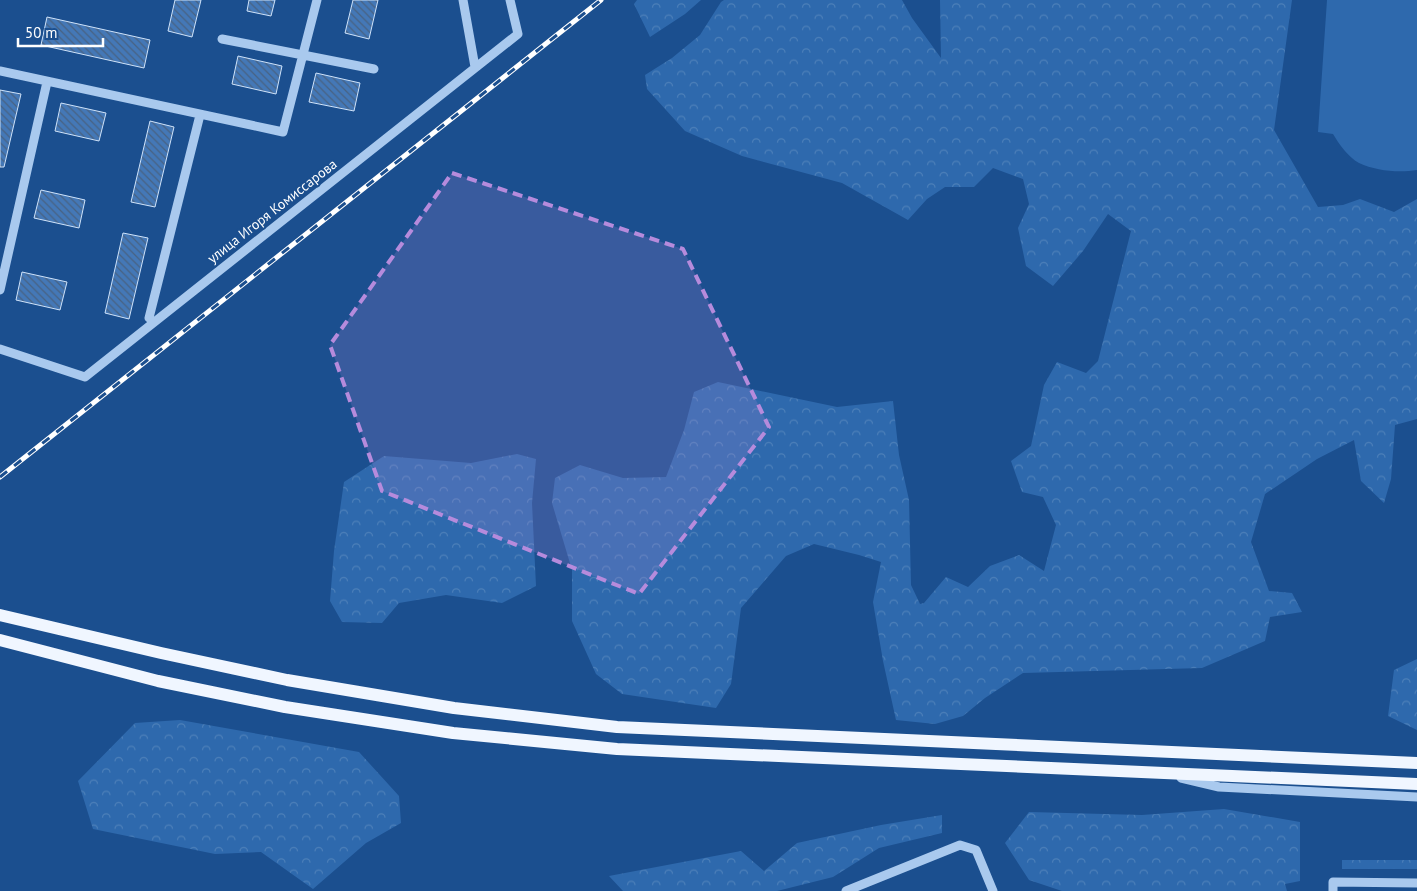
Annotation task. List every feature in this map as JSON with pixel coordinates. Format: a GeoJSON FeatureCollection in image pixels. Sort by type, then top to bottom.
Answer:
{"type":"FeatureCollection","features":[{"type":"Feature","properties":{"kind":"main road"},"geometry":{"type":"LineString","coordinates":[[0,615],[287,680],[454,708],[617,726],[1417,763]]}},
{"type":"Feature","properties":{"kind":"main road"},"geometry":{"type":"LineString","coordinates":[[0,640],[178,685],[285,707],[453,733],[617,749],[1417,784]]}},
{"type":"Feature","properties":{"kind":"street"},"geometry":{"type":"LineString","coordinates":[[0,71],[283,132],[317,0]]}},
{"type":"Feature","properties":{"kind":"street"},"geometry":{"type":"LineString","coordinates":[[463,0],[475,67]]}},
{"type":"Feature","properties":{"kind":"street","name":"улица Игоря Комиссарова"},"geometry":{"type":"LineString","coordinates":[[0,349],[85,376],[518,34],[510,0]]}},
{"type":"Feature","properties":{"kind":"street"},"geometry":{"type":"LineString","coordinates":[[222,39],[374,69]]}},
{"type":"Feature","properties":{"kind":"street"},"geometry":{"type":"LineString","coordinates":[[0,290],[46,82]]}},
{"type":"Feature","properties":{"kind":"street"},"geometry":{"type":"LineString","coordinates":[[149,318],[200,115]]}},
{"type":"Feature","properties":{"kind":"street"},"geometry":{"type":"LineString","coordinates":[[1162,772],[1219,787],[1417,797]]}},
{"type":"Feature","properties":{"kind":"street"},"geometry":{"type":"LineString","coordinates":[[846,891],[960,845],[976,850],[993,891]]}},
{"type":"Feature","properties":{"kind":"street"},"geometry":{"type":"LineString","coordinates":[[1332,891],[1333,882],[1417,883]]}},
{"type":"Feature","properties":{"kind":"highlighted area"},"geometry":{"type":"Polygon","coordinates":[[[452,173],[683,249],[769,427],[639,594],[382,491],[330,345],[452,173]]]}},
{"type":"Feature","properties":{"kind":"green space"},"geometry":{"type":"Polygon","coordinates":[[[637,0],[701,0],[685,14],[650,37],[634,4],[637,0]]]}},
{"type":"Feature","properties":{"kind":"green space"},"geometry":{"type":"Polygon","coordinates":[[[724,0],[902,0],[912,18],[941,58],[940,0],[1292,0],[1274,130],[1318,207],[1343,205],[1360,199],[1394,212],[1417,199],[1417,419],[1395,425],[1391,479],[1384,503],[1361,481],[1354,440],[1317,459],[1265,494],[1251,542],[1269,591],[1292,593],[1302,612],[1270,617],[1265,641],[1202,668],[1023,673],[985,698],[963,716],[935,724],[896,720],[873,602],[881,562],[814,544],[786,556],[741,608],[731,684],[716,708],[622,694],[596,674],[572,621],[572,570],[552,503],[555,478],[580,465],[623,478],[666,477],[684,430],[694,392],[718,382],[837,407],[893,401],[899,455],[909,500],[911,585],[920,604],[924,603],[946,577],[968,587],[990,566],[1019,555],[1044,571],[1056,525],[1043,497],[1022,492],[1011,461],[1031,446],[1044,385],[1057,362],[1086,373],[1098,361],[1131,231],[1108,214],[1083,251],[1053,286],[1026,266],[1018,228],[1029,204],[1023,179],[993,168],[974,187],[945,187],[927,199],[908,220],[842,183],[742,156],[685,131],[647,89],[645,75],[672,58],[700,35],[724,0]]]}},
{"type":"Feature","properties":{"kind":"green space"},"geometry":{"type":"Polygon","coordinates":[[[1327,0],[1417,0],[1417,170],[1388,171],[1366,166],[1351,157],[1333,134],[1318,132],[1327,0]]]}},
{"type":"Feature","properties":{"kind":"green space"},"geometry":{"type":"Polygon","coordinates":[[[517,454],[536,459],[532,503],[536,586],[502,603],[446,595],[399,603],[382,623],[342,622],[330,601],[334,551],[344,482],[384,456],[471,463],[517,454]]]}},
{"type":"Feature","properties":{"kind":"green space"},"geometry":{"type":"Polygon","coordinates":[[[1417,659],[1417,730],[1388,716],[1394,670],[1417,659]]]}},
{"type":"Feature","properties":{"kind":"green space"},"geometry":{"type":"Polygon","coordinates":[[[180,720],[359,752],[399,796],[401,823],[366,843],[313,889],[261,852],[215,854],[93,829],[78,781],[135,723],[180,720]]]}},
{"type":"Feature","properties":{"kind":"green space"},"geometry":{"type":"Polygon","coordinates":[[[1224,809],[1300,822],[1300,881],[1285,884],[1287,891],[1062,891],[1029,880],[1005,843],[1029,812],[1142,815],[1224,809]]]}},
{"type":"Feature","properties":{"kind":"green space"},"geometry":{"type":"Polygon","coordinates":[[[942,815],[942,833],[879,848],[833,877],[777,891],[623,891],[609,876],[741,851],[764,871],[797,843],[881,825],[942,815]]]}},
{"type":"Feature","properties":{"kind":"green space"},"geometry":{"type":"Polygon","coordinates":[[[1342,860],[1417,860],[1417,869],[1342,869],[1342,860]]]}},
{"type":"Feature","properties":{"kind":"building"},"geometry":{"type":"Polygon","coordinates":[[[175,0],[201,0],[192,37],[168,31],[175,0]]]}},
{"type":"Feature","properties":{"kind":"building"},"geometry":{"type":"Polygon","coordinates":[[[249,0],[275,0],[271,16],[247,11],[249,0]]]}},
{"type":"Feature","properties":{"kind":"building"},"geometry":{"type":"Polygon","coordinates":[[[353,0],[378,0],[369,39],[345,33],[353,0]]]}},
{"type":"Feature","properties":{"kind":"building"},"geometry":{"type":"Polygon","coordinates":[[[47,17],[150,40],[144,68],[41,45],[47,17]]]}},
{"type":"Feature","properties":{"kind":"building"},"geometry":{"type":"Polygon","coordinates":[[[238,56],[282,66],[276,94],[232,84],[238,56]]]}},
{"type":"Feature","properties":{"kind":"building"},"geometry":{"type":"Polygon","coordinates":[[[316,73],[360,83],[354,111],[309,102],[316,73]]]}},
{"type":"Feature","properties":{"kind":"building"},"geometry":{"type":"Polygon","coordinates":[[[0,90],[21,94],[4,167],[0,167],[0,90]]]}},
{"type":"Feature","properties":{"kind":"building"},"geometry":{"type":"Polygon","coordinates":[[[61,103],[106,113],[99,141],[55,131],[61,103]]]}},
{"type":"Feature","properties":{"kind":"building"},"geometry":{"type":"Polygon","coordinates":[[[150,121],[174,127],[155,207],[131,202],[150,121]]]}},
{"type":"Feature","properties":{"kind":"building"},"geometry":{"type":"Polygon","coordinates":[[[41,190],[85,200],[79,228],[34,218],[41,190]]]}},
{"type":"Feature","properties":{"kind":"building"},"geometry":{"type":"Polygon","coordinates":[[[123,233],[148,238],[129,319],[105,313],[123,233]]]}},
{"type":"Feature","properties":{"kind":"building"},"geometry":{"type":"Polygon","coordinates":[[[22,272],[67,282],[60,310],[16,300],[22,272]]]}},
{"type":"Feature","properties":{"kind":"railway"},"geometry":{"type":"LineString","coordinates":[[0,477],[601,0]]}}]}
